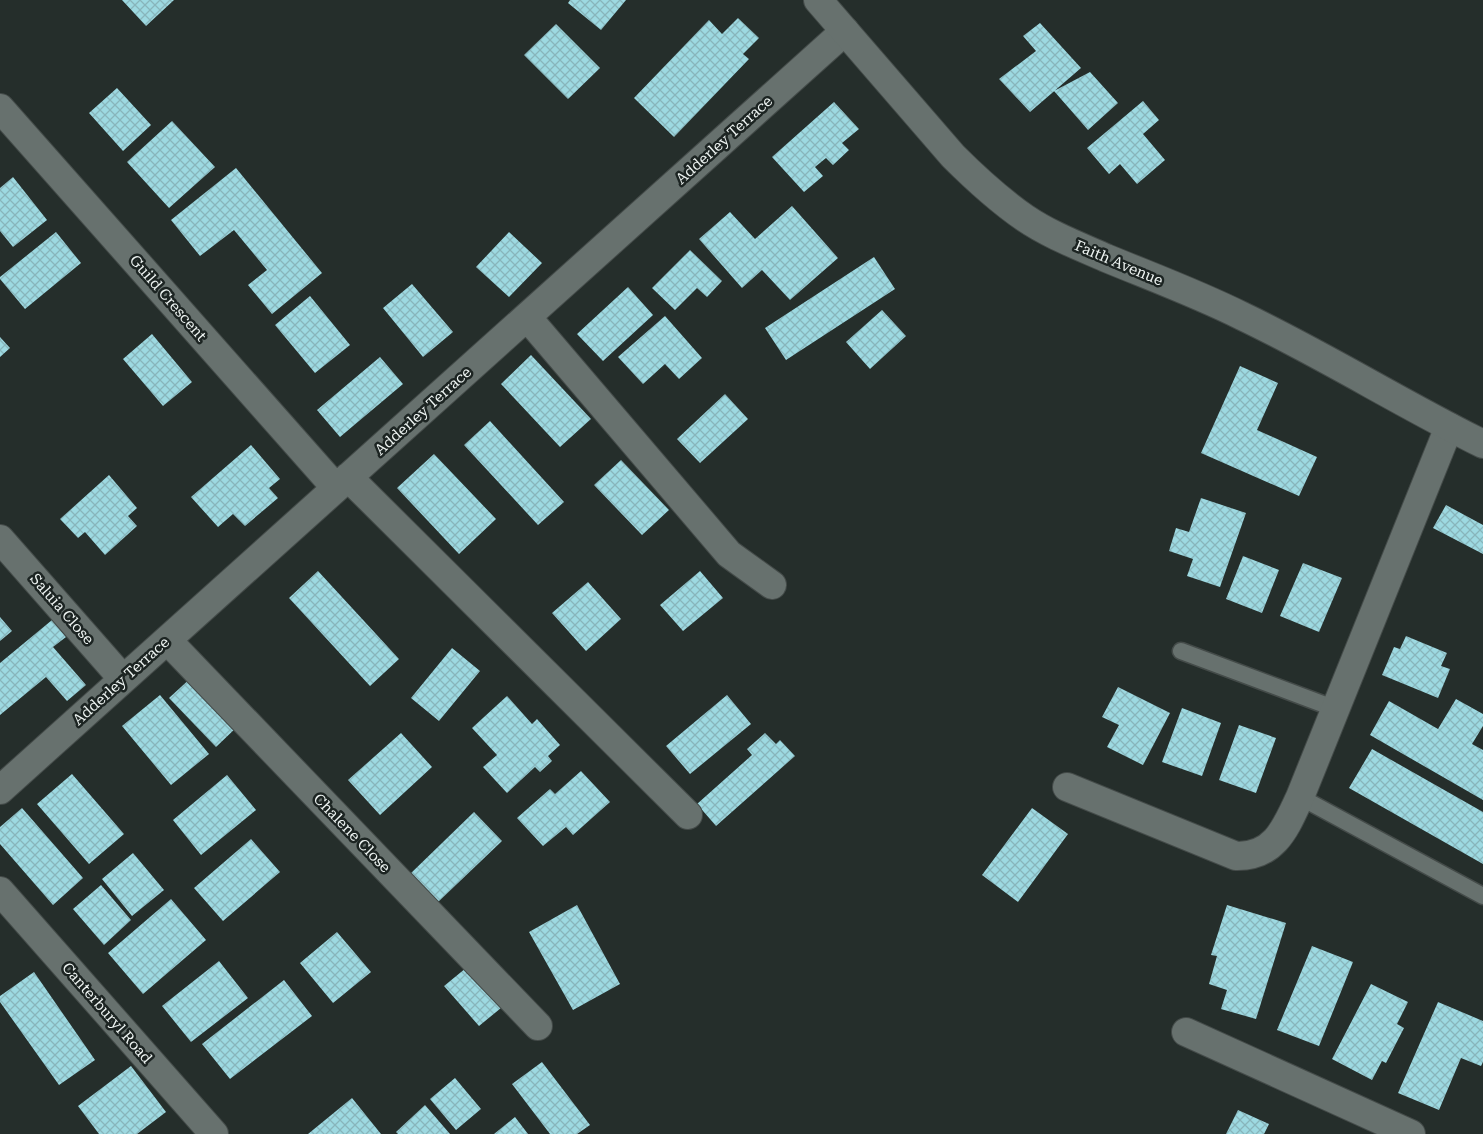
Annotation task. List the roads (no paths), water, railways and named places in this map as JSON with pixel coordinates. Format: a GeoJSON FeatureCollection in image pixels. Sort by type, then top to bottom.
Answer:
{"type":"FeatureCollection","features":[{"type":"Feature","properties":{"kind":"street","name":"Faith Avenue"},"geometry":{"type":"LineString","coordinates":[[818,0],[953,156],[974,177],[1024,218],[1084,248],[1227,308],[1264,326],[1483,444]]}},
{"type":"Feature","properties":{"kind":"street","name":"Adderley Terrace"},"geometry":{"type":"LineString","coordinates":[[0,790],[845,31]]}},
{"type":"Feature","properties":{"kind":"street","name":"Guild Crescent"},"geometry":{"type":"LineString","coordinates":[[0,108],[342,483],[688,815]]}},
{"type":"Feature","properties":{"kind":"street"},"geometry":{"type":"LineString","coordinates":[[527,317],[730,554],[772,585]]}},
{"type":"Feature","properties":{"kind":"street"},"geometry":{"type":"LineString","coordinates":[[1067,787],[1236,856],[1256,854],[1278,839],[1283,833],[1300,797],[1449,427]]}},
{"type":"Feature","properties":{"kind":"street","name":"Saluia Close"},"geometry":{"type":"LineString","coordinates":[[0,540],[124,679]]}},
{"type":"Feature","properties":{"kind":"street","name":"Chalene Close"},"geometry":{"type":"LineString","coordinates":[[167,640],[538,1026]]}},
{"type":"Feature","properties":{"kind":"street","name":"Canterburyl Road"},"geometry":{"type":"LineString","coordinates":[[0,891],[214,1134]]}},
{"type":"Feature","properties":{"kind":"street"},"geometry":{"type":"LineString","coordinates":[[1186,1032],[1410,1134]]}},
{"type":"Feature","properties":{"kind":"lane"},"geometry":{"type":"LineString","coordinates":[[1181,651],[1336,709]]}},
{"type":"Feature","properties":{"kind":"lane"},"geometry":{"type":"LineString","coordinates":[[1300,797],[1483,896]]}}]}
